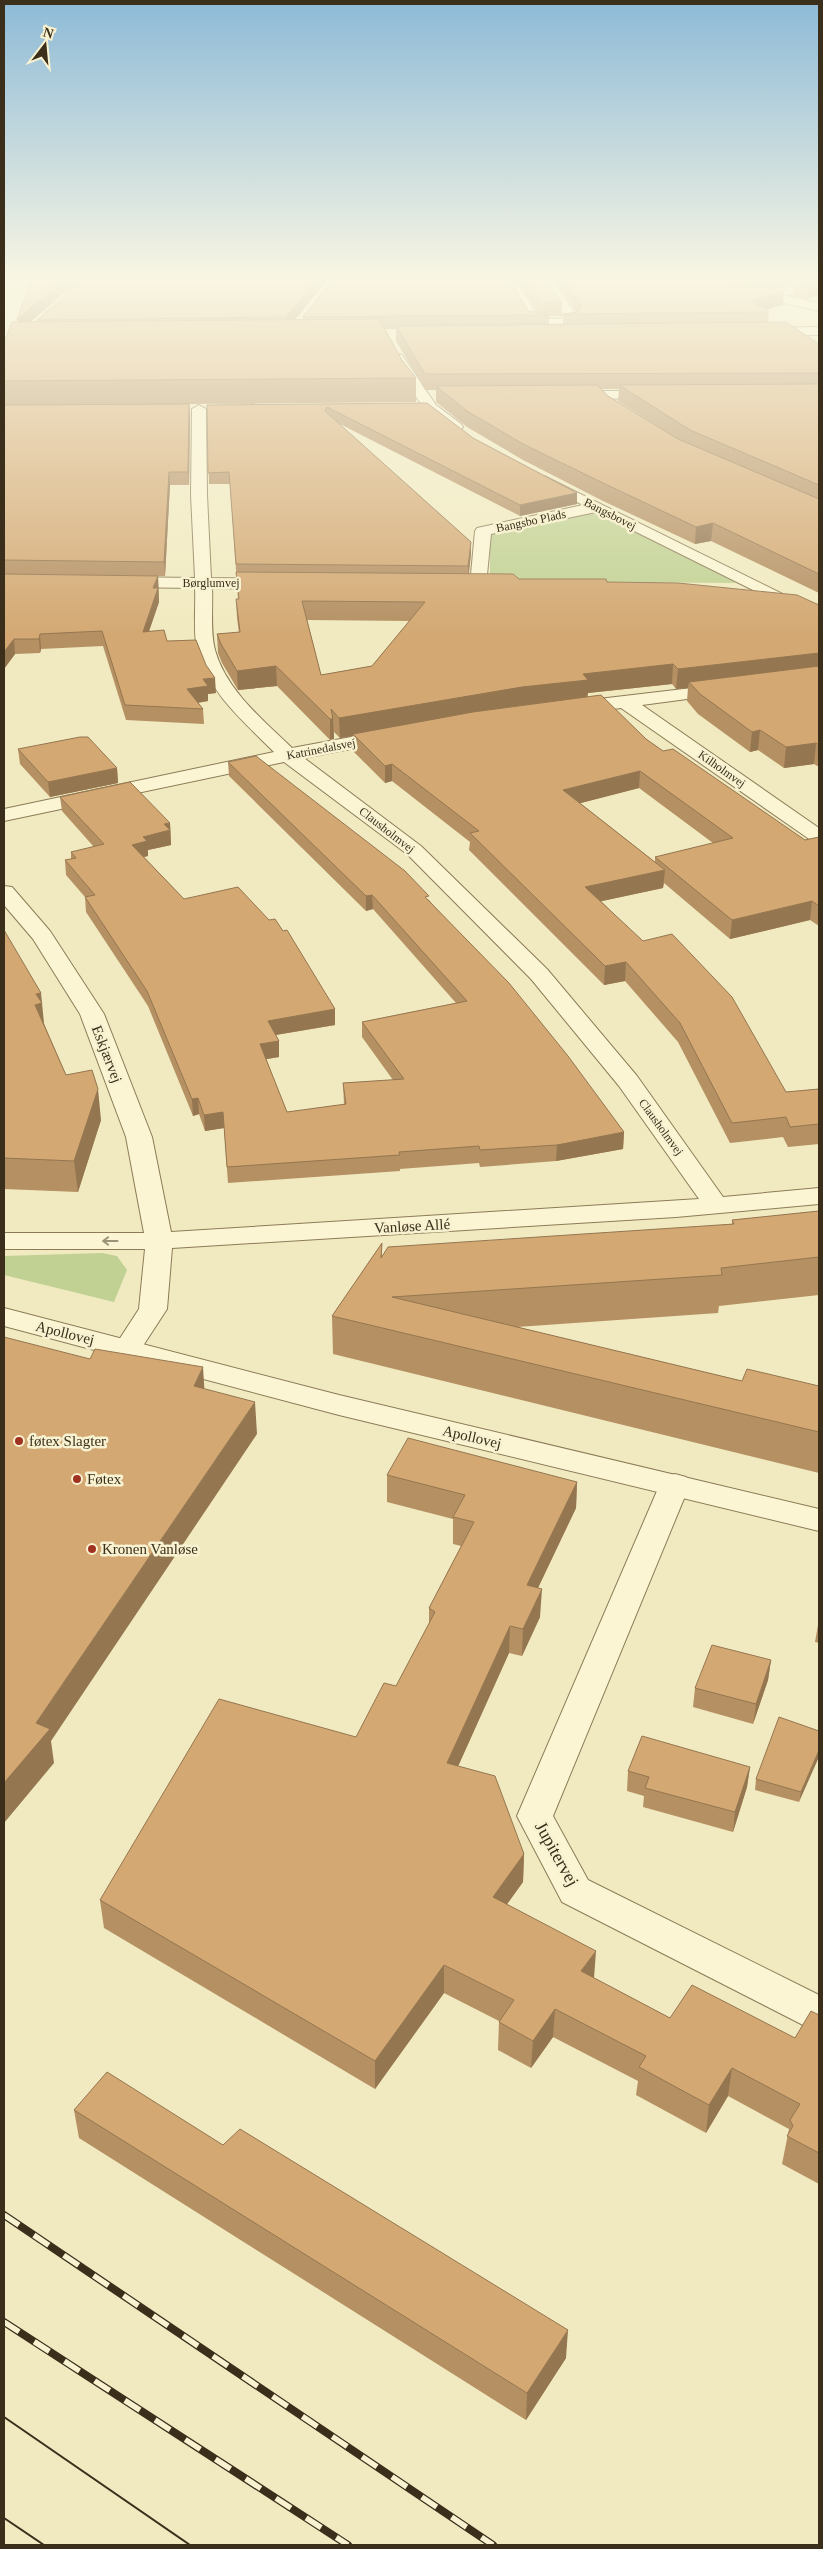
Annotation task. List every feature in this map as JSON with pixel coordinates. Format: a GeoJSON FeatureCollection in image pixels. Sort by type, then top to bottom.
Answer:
{"type":"FeatureCollection","features":[{"type":"Feature","properties":{"kind":"street"},"geometry":{"type":"LineString","coordinates":[[423,397],[426,402],[465,433]]}},
{"type":"Feature","properties":{"kind":"street"},"geometry":{"type":"LineString","coordinates":[[602,397],[619,411]]}},
{"type":"Feature","properties":{"kind":"street","name":"Clausholmvej"},"geometry":{"type":"LineString","coordinates":[[202,409],[201,583],[206,649],[220,682],[250,717],[288,754],[414,850],[539,974],[628,1081],[716,1205]]}},
{"type":"Feature","properties":{"kind":"street","name":"Bangsbovej"},"geometry":{"type":"LineString","coordinates":[[528,471],[819,618]]}},
{"type":"Feature","properties":{"kind":"street","name":"Bangsbo Plads"},"geometry":{"type":"LineString","coordinates":[[497,586],[470,585],[484,531],[597,507]]}},
{"type":"Feature","properties":{"kind":"street","name":"Børglumvej"},"geometry":{"type":"LineString","coordinates":[[101,582],[295,584]]}},
{"type":"Feature","properties":{"kind":"street"},"geometry":{"type":"LineString","coordinates":[[724,590],[771,594]]}},
{"type":"Feature","properties":{"kind":"street"},"geometry":{"type":"LineString","coordinates":[[558,710],[749,687]]}},
{"type":"Feature","properties":{"kind":"street","name":"Kilholmvej"},"geometry":{"type":"LineString","coordinates":[[624,701],[819,837]]}},
{"type":"Feature","properties":{"kind":"street","name":"Katrinedalsvej"},"geometry":{"type":"LineString","coordinates":[[4,815],[288,754],[409,732]]}},
{"type":"Feature","properties":{"kind":"street","name":"Eskjærvej"},"geometry":{"type":"LineString","coordinates":[[4,892],[42,936],[92,1014],[138,1137],[159,1241]]}},
{"type":"Feature","properties":{"kind":"street","name":"Vanløse Allé"},"geometry":{"type":"LineString","coordinates":[[4,1241],[159,1241],[437,1225],[819,1196]]}},
{"type":"Feature","properties":{"kind":"street"},"geometry":{"type":"LineString","coordinates":[[127,1349],[153,1309],[159,1241]]}},
{"type":"Feature","properties":{"kind":"street","name":"Apollovej"},"geometry":{"type":"LineString","coordinates":[[4,1317],[339,1406],[675,1484],[819,1520]]}},
{"type":"Feature","properties":{"kind":"street","name":"Jupitervej"},"geometry":{"type":"LineString","coordinates":[[675,1484],[535,1816],[575,1891],[819,2014]]}},
{"type":"Feature","properties":{"kind":"green space"},"geometry":{"type":"Polygon","coordinates":[[[595,510],[736,583],[490,581],[490,532],[595,510]]]}},
{"type":"Feature","properties":{"kind":"green space"},"geometry":{"type":"Polygon","coordinates":[[[102,1253],[117,1256],[127,1270],[114,1302],[4,1275],[4,1256],[102,1253]]]}},
{"type":"Feature","properties":{"kind":"building"},"geometry":{"type":"Polygon","coordinates":[[[450,397],[610,397],[678,439],[819,499],[819,574],[713,523],[696,527],[523,444],[467,411],[450,397]]]}},
{"type":"Feature","properties":{"kind":"building"},"geometry":{"type":"Polygon","coordinates":[[[638,397],[819,397],[819,485],[690,430],[638,397]]]}},
{"type":"Feature","properties":{"kind":"building"},"geometry":{"type":"Polygon","coordinates":[[[427,403],[473,438],[577,493],[520,505],[327,407],[325,411],[471,542],[468,566],[236,564],[229,472],[208,473],[207,405],[427,403]]]}},
{"type":"Feature","properties":{"kind":"building"},"geometry":{"type":"Polygon","coordinates":[[[189,404],[188,472],[169,472],[164,562],[4,560],[4,405],[189,404]]]}},
{"type":"Feature","properties":{"kind":"building"},"geometry":{"type":"Polygon","coordinates":[[[236,572],[513,574],[519,579],[606,579],[607,582],[678,583],[797,595],[819,605],[819,653],[678,669],[673,664],[583,674],[588,680],[522,687],[339,718],[331,709],[333,719],[330,719],[276,666],[237,671],[217,634],[240,632],[236,599],[239,599],[236,572]],[[302,601],[321,675],[372,666],[425,602],[302,601]]]}},
{"type":"Feature","properties":{"kind":"building"},"geometry":{"type":"Polygon","coordinates":[[[4,574],[158,576],[153,588],[158,588],[143,632],[164,630],[167,641],[196,640],[206,665],[215,678],[203,679],[208,686],[187,689],[203,709],[125,705],[102,631],[40,634],[39,639],[14,639],[4,652],[4,574]]]}},
{"type":"Feature","properties":{"kind":"building"},"geometry":{"type":"Polygon","coordinates":[[[819,666],[819,745],[816,743],[786,747],[760,730],[752,732],[700,694],[689,682],[819,666]]]}},
{"type":"Feature","properties":{"kind":"building"},"geometry":{"type":"Polygon","coordinates":[[[601,695],[646,739],[663,751],[673,749],[805,840],[819,837],[819,906],[812,901],[732,920],[655,857],[733,838],[640,771],[563,790],[665,870],[585,887],[643,941],[672,934],[732,997],[786,1092],[819,1089],[819,1124],[790,1127],[786,1117],[732,1123],[680,1023],[626,962],[605,966],[470,833],[479,831],[392,764],[385,766],[353,734],[473,712],[601,695]]]}},
{"type":"Feature","properties":{"kind":"building"},"geometry":{"type":"Polygon","coordinates":[[[88,737],[117,768],[48,782],[18,749],[88,737]]]}},
{"type":"Feature","properties":{"kind":"building"},"geometry":{"type":"Polygon","coordinates":[[[256,756],[405,871],[429,896],[425,897],[509,983],[568,1056],[624,1132],[557,1145],[480,1150],[479,1146],[399,1152],[400,1155],[227,1167],[223,1112],[204,1115],[198,1098],[192,1099],[147,991],[85,897],[95,895],[65,860],[76,858],[71,852],[104,844],[60,797],[130,782],[170,823],[164,824],[170,830],[143,837],[147,841],[132,845],[184,899],[238,887],[269,920],[275,919],[283,931],[287,930],[335,1009],[268,1021],[279,1041],[260,1044],[287,1112],[346,1104],[343,1083],[404,1079],[362,1022],[467,1001],[372,895],[366,896],[228,762],[256,756]]]}},
{"type":"Feature","properties":{"kind":"building"},"geometry":{"type":"Polygon","coordinates":[[[4,930],[41,993],[36,994],[42,1003],[35,1005],[66,1075],[92,1070],[98,1089],[74,1161],[4,1158],[4,930]]]}},
{"type":"Feature","properties":{"kind":"building"},"geometry":{"type":"Polygon","coordinates":[[[819,1211],[819,1257],[721,1268],[722,1275],[392,1297],[742,1381],[747,1369],[819,1386],[819,1432],[332,1316],[382,1243],[381,1258],[388,1247],[734,1224],[732,1220],[819,1211]]]}},
{"type":"Feature","properties":{"kind":"building","name":"Kronen Vanløse"},"geometry":{"type":"Polygon","coordinates":[[[4,1337],[90,1359],[95,1349],[203,1367],[194,1386],[255,1402],[36,1723],[50,1729],[4,1783],[4,1337]]]}},
{"type":"Feature","properties":{"kind":"building"},"geometry":{"type":"Polygon","coordinates":[[[408,1438],[577,1482],[527,1585],[542,1589],[523,1629],[510,1626],[447,1763],[495,1776],[524,1854],[493,1897],[596,1951],[581,1971],[670,2018],[692,1985],[795,2038],[811,2011],[819,2015],[819,2153],[787,2136],[793,2126],[790,2120],[800,2104],[732,2068],[709,2105],[639,2067],[646,2056],[555,2009],[533,2041],[499,2022],[514,2000],[444,1965],[375,2061],[100,1900],[219,1699],[356,1737],[384,1683],[396,1686],[435,1612],[429,1608],[474,1522],[453,1517],[465,1495],[387,1475],[408,1438]]]}},
{"type":"Feature","properties":{"kind":"building"},"geometry":{"type":"Polygon","coordinates":[[[712,1645],[771,1660],[756,1704],[695,1688],[712,1645]]]}},
{"type":"Feature","properties":{"kind":"building"},"geometry":{"type":"Polygon","coordinates":[[[779,1717],[819,1731],[819,1750],[801,1792],[756,1779],[779,1717]]]}},
{"type":"Feature","properties":{"kind":"building"},"geometry":{"type":"Polygon","coordinates":[[[642,1736],[750,1767],[735,1812],[645,1788],[649,1777],[628,1771],[642,1736]]]}},
{"type":"Feature","properties":{"kind":"building"},"geometry":{"type":"Polygon","coordinates":[[[107,2072],[223,2145],[240,2129],[568,2330],[527,2393],[74,2110],[107,2072]]]}},
{"type":"Feature","properties":{"kind":"tram line"},"geometry":{"type":"LineString","coordinates":[[4,2417],[190,2545]]}},
{"type":"Feature","properties":{"kind":"tram line"},"geometry":{"type":"LineString","coordinates":[[4,2518],[44,2545]]}},
{"type":"Feature","properties":{"kind":"railway"},"geometry":{"type":"LineString","coordinates":[[4,2215],[493,2545]]}},
{"type":"Feature","properties":{"kind":"railway"},"geometry":{"type":"LineString","coordinates":[[4,2322],[348,2545]]}},
{"type":"Feature","properties":{"kind":"place","name":"føtex Slagter"},"geometry":{"type":"Point","coordinates":[19,1441]}},
{"type":"Feature","properties":{"kind":"place","name":"Føtex"},"geometry":{"type":"Point","coordinates":[77,1479]}},
{"type":"Feature","properties":{"kind":"place","name":"Kronen Vanløse"},"geometry":{"type":"Point","coordinates":[92,1549]}}]}
